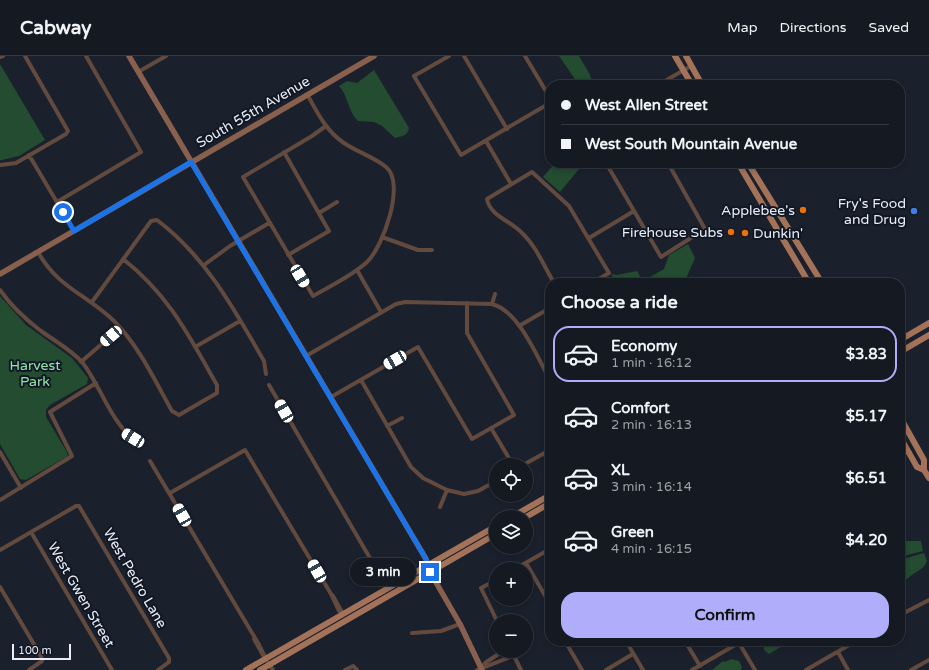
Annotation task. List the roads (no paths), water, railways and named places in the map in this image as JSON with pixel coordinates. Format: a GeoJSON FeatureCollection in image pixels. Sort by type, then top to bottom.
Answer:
{"type":"FeatureCollection","features":[{"type":"Feature","properties":{"kind":"main road"},"geometry":{"type":"LineString","coordinates":[[675,56],[689,80]]}},
{"type":"Feature","properties":{"kind":"main road"},"geometry":{"type":"LineString","coordinates":[[686,56],[699,80]]}},
{"type":"Feature","properties":{"kind":"main road"},"geometry":{"type":"LineString","coordinates":[[741,168],[806,278]]}},
{"type":"Feature","properties":{"kind":"main road"},"geometry":{"type":"LineString","coordinates":[[751,168],[819,278]]}},
{"type":"Feature","properties":{"kind":"main road"},"geometry":{"type":"LineString","coordinates":[[905,337],[929,323]]}},
{"type":"Feature","properties":{"kind":"main road"},"geometry":{"type":"LineString","coordinates":[[905,349],[929,335]]}},
{"type":"Feature","properties":{"kind":"main road"},"geometry":{"type":"LineString","coordinates":[[905,426],[924,460],[924,470],[929,478]]}},
{"type":"Feature","properties":{"kind":"main road"},"geometry":{"type":"LineString","coordinates":[[905,446],[917,467],[924,470]]}},
{"type":"Feature","properties":{"kind":"main road"},"geometry":{"type":"LineString","coordinates":[[524,510],[545,498]]}},
{"type":"Feature","properties":{"kind":"main road"},"geometry":{"type":"LineString","coordinates":[[533,513],[545,507]]}},
{"type":"Feature","properties":{"kind":"main road"},"geometry":{"type":"LineString","coordinates":[[260,670],[388,589],[489,530]]}},
{"type":"Feature","properties":{"kind":"main road"},"geometry":{"type":"LineString","coordinates":[[344,617],[430,572],[489,538]]}},
{"type":"Feature","properties":{"kind":"main road"},"geometry":{"type":"LineString","coordinates":[[246,670],[270,664]]}},
{"type":"Feature","properties":{"kind":"street"},"geometry":{"type":"LineString","coordinates":[[0,164],[16,163],[68,131],[25,56]]}},
{"type":"Feature","properties":{"kind":"street"},"geometry":{"type":"LineString","coordinates":[[57,202],[140,152],[86,56]]}},
{"type":"Feature","properties":{"kind":"street"},"geometry":{"type":"LineString","coordinates":[[129,56],[429,565],[430,572],[460,624],[480,669]]}},
{"type":"Feature","properties":{"kind":"street"},"geometry":{"type":"LineString","coordinates":[[138,72],[166,56]]}},
{"type":"Feature","properties":{"kind":"street","name":"South 55th Avenue"},"geometry":{"type":"LineString","coordinates":[[0,274],[374,56]]}},
{"type":"Feature","properties":{"kind":"street"},"geometry":{"type":"LineString","coordinates":[[449,56],[414,76],[461,155],[545,106]]}},
{"type":"Feature","properties":{"kind":"street"},"geometry":{"type":"LineString","coordinates":[[464,56],[507,128]]}},
{"type":"Feature","properties":{"kind":"street"},"geometry":{"type":"LineString","coordinates":[[525,56],[545,90]]}},
{"type":"Feature","properties":{"kind":"street"},"geometry":{"type":"LineString","coordinates":[[667,80],[691,66]]}},
{"type":"Feature","properties":{"kind":"street"},"geometry":{"type":"LineString","coordinates":[[307,94],[326,126],[343,143],[386,167],[392,174],[395,185],[393,202],[382,237],[376,250],[367,262],[357,270],[313,296],[243,177],[326,126]]}},
{"type":"Feature","properties":{"kind":"street"},"geometry":{"type":"LineString","coordinates":[[486,141],[511,184]]}},
{"type":"Feature","properties":{"kind":"street"},"geometry":{"type":"LineString","coordinates":[[284,152],[329,231],[288,255]]}},
{"type":"Feature","properties":{"kind":"street"},"geometry":{"type":"LineString","coordinates":[[29,156],[74,231]]}},
{"type":"Feature","properties":{"kind":"street"},"geometry":{"type":"LineString","coordinates":[[610,168],[661,257],[705,229],[671,168]]}},
{"type":"Feature","properties":{"kind":"street"},"geometry":{"type":"LineString","coordinates":[[551,278],[530,242],[522,232],[491,208],[488,199],[532,172],[569,206],[609,273],[600,278]]}},
{"type":"Feature","properties":{"kind":"street"},"geometry":{"type":"LineString","coordinates":[[319,213],[337,202]]}},
{"type":"Feature","properties":{"kind":"street"},"geometry":{"type":"LineString","coordinates":[[589,238],[634,211]]}},
{"type":"Feature","properties":{"kind":"street"},"geometry":{"type":"LineString","coordinates":[[92,302],[151,221],[157,220],[173,233],[204,265],[222,290],[264,361],[266,374]]}},
{"type":"Feature","properties":{"kind":"street"},"geometry":{"type":"LineString","coordinates":[[204,265],[238,241],[269,223]]}},
{"type":"Feature","properties":{"kind":"street"},"geometry":{"type":"LineString","coordinates":[[382,237],[418,250],[432,250]]}},
{"type":"Feature","properties":{"kind":"street"},"geometry":{"type":"LineString","coordinates":[[38,252],[56,277],[92,302],[120,328],[133,344],[176,414],[179,414],[217,393],[218,389],[196,347],[162,296],[141,274],[123,260]]}},
{"type":"Feature","properties":{"kind":"street"},"geometry":{"type":"LineString","coordinates":[[357,270],[381,312]]}},
{"type":"Feature","properties":{"kind":"street"},"geometry":{"type":"LineString","coordinates":[[0,290],[24,318],[61,343],[81,362],[96,383],[123,429],[133,438]]}},
{"type":"Feature","properties":{"kind":"street"},"geometry":{"type":"LineString","coordinates":[[492,304],[495,294]]}},
{"type":"Feature","properties":{"kind":"street"},"geometry":{"type":"LineString","coordinates":[[306,356],[396,304],[405,302],[492,304],[500,306],[514,318],[545,371]]}},
{"type":"Feature","properties":{"kind":"street"},"geometry":{"type":"LineString","coordinates":[[331,397],[418,347],[472,439],[514,415],[467,333],[467,303]]}},
{"type":"Feature","properties":{"kind":"street"},"geometry":{"type":"LineString","coordinates":[[519,326],[545,311]]}},
{"type":"Feature","properties":{"kind":"street"},"geometry":{"type":"LineString","coordinates":[[196,347],[240,320]]}},
{"type":"Feature","properties":{"kind":"street"},"geometry":{"type":"LineString","coordinates":[[81,362],[120,328]]}},
{"type":"Feature","properties":{"kind":"street"},"geometry":{"type":"LineString","coordinates":[[361,380],[410,467],[416,474],[447,490],[459,494],[471,493],[489,484]]}},
{"type":"Feature","properties":{"kind":"street"},"geometry":{"type":"LineString","coordinates":[[0,500],[72,456],[50,412],[96,383]]}},
{"type":"Feature","properties":{"kind":"street"},"geometry":{"type":"LineString","coordinates":[[270,386],[388,589]]}},
{"type":"Feature","properties":{"kind":"street"},"geometry":{"type":"LineString","coordinates":[[387,426],[402,418]]}},
{"type":"Feature","properties":{"kind":"street"},"geometry":{"type":"LineString","coordinates":[[491,428],[509,458]]}},
{"type":"Feature","properties":{"kind":"street"},"geometry":{"type":"LineString","coordinates":[[170,494],[245,450],[344,617]]}},
{"type":"Feature","properties":{"kind":"street"},"geometry":{"type":"LineString","coordinates":[[0,452],[21,488]]}},
{"type":"Feature","properties":{"kind":"street"},"geometry":{"type":"LineString","coordinates":[[533,459],[544,453]]}},
{"type":"Feature","properties":{"kind":"street"},"geometry":{"type":"LineString","coordinates":[[150,461],[270,664]]}},
{"type":"Feature","properties":{"kind":"street"},"geometry":{"type":"LineString","coordinates":[[440,507],[447,490]]}},
{"type":"Feature","properties":{"kind":"street","name":"West Pedro Lane"},"geometry":{"type":"LineString","coordinates":[[31,532],[76,506],[79,506],[169,658],[169,662],[158,670]]}},
{"type":"Feature","properties":{"kind":"street"},"geometry":{"type":"LineString","coordinates":[[0,550],[31,532]]}},
{"type":"Feature","properties":{"kind":"street","name":"West Gwen Street"},"geometry":{"type":"LineString","coordinates":[[31,532],[112,670]]}},
{"type":"Feature","properties":{"kind":"street"},"geometry":{"type":"LineString","coordinates":[[528,562],[545,552]]}},
{"type":"Feature","properties":{"kind":"street"},"geometry":{"type":"LineString","coordinates":[[533,575],[545,595]]}},
{"type":"Feature","properties":{"kind":"street"},"geometry":{"type":"LineString","coordinates":[[489,584],[481,588],[489,604]]}},
{"type":"Feature","properties":{"kind":"street"},"geometry":{"type":"LineString","coordinates":[[0,587],[42,660],[29,670]]}},
{"type":"Feature","properties":{"kind":"street"},"geometry":{"type":"LineString","coordinates":[[905,612],[929,600]]}},
{"type":"Feature","properties":{"kind":"street"},"geometry":{"type":"LineString","coordinates":[[412,633],[441,631],[460,624]]}},
{"type":"Feature","properties":{"kind":"street"},"geometry":{"type":"LineString","coordinates":[[569,646],[582,670]]}},
{"type":"Feature","properties":{"kind":"street"},"geometry":{"type":"LineString","coordinates":[[629,646],[643,670]]}},
{"type":"Feature","properties":{"kind":"street"},"geometry":{"type":"LineString","coordinates":[[689,646],[700,666]]}},
{"type":"Feature","properties":{"kind":"street"},"geometry":{"type":"LineString","coordinates":[[692,670],[734,646]]}},
{"type":"Feature","properties":{"kind":"street"},"geometry":{"type":"LineString","coordinates":[[743,646],[755,670]]}},
{"type":"Feature","properties":{"kind":"street"},"geometry":{"type":"LineString","coordinates":[[806,670],[848,646]]}},
{"type":"Feature","properties":{"kind":"street"},"geometry":{"type":"LineString","coordinates":[[838,652],[848,670]]}},
{"type":"Feature","properties":{"kind":"street"},"geometry":{"type":"LineString","coordinates":[[606,670],[633,654]]}},
{"type":"Feature","properties":{"kind":"street"},"geometry":{"type":"LineString","coordinates":[[480,669],[485,663],[493,658]]}},
{"type":"Feature","properties":{"kind":"street"},"geometry":{"type":"LineString","coordinates":[[480,669],[509,658]]}},
{"type":"Feature","properties":{"kind":"street"},"geometry":{"type":"LineString","coordinates":[[513,658],[521,670]]}},
{"type":"Feature","properties":{"kind":"street"},"geometry":{"type":"LineString","coordinates":[[911,670],[929,660]]}},
{"type":"Feature","properties":{"kind":"street"},"geometry":{"type":"LineString","coordinates":[[345,670],[353,666],[357,670]]}},
{"type":"Feature","properties":{"kind":"place","name":"Applebee's"},"geometry":{"type":"Point","coordinates":[803,210]}},
{"type":"Feature","properties":{"kind":"place","name":"Fry's Food and Drug"},"geometry":{"type":"Point","coordinates":[914,211]}},
{"type":"Feature","properties":{"kind":"place","name":"Firehouse Subs"},"geometry":{"type":"Point","coordinates":[731,232]}},
{"type":"Feature","properties":{"kind":"place","name":"Dunkin'"},"geometry":{"type":"Point","coordinates":[745,233]}},
{"type":"Feature","properties":{"kind":"park label","name":"Harvest Park"},"geometry":{"type":"Point","coordinates":[35,374]}}]}
